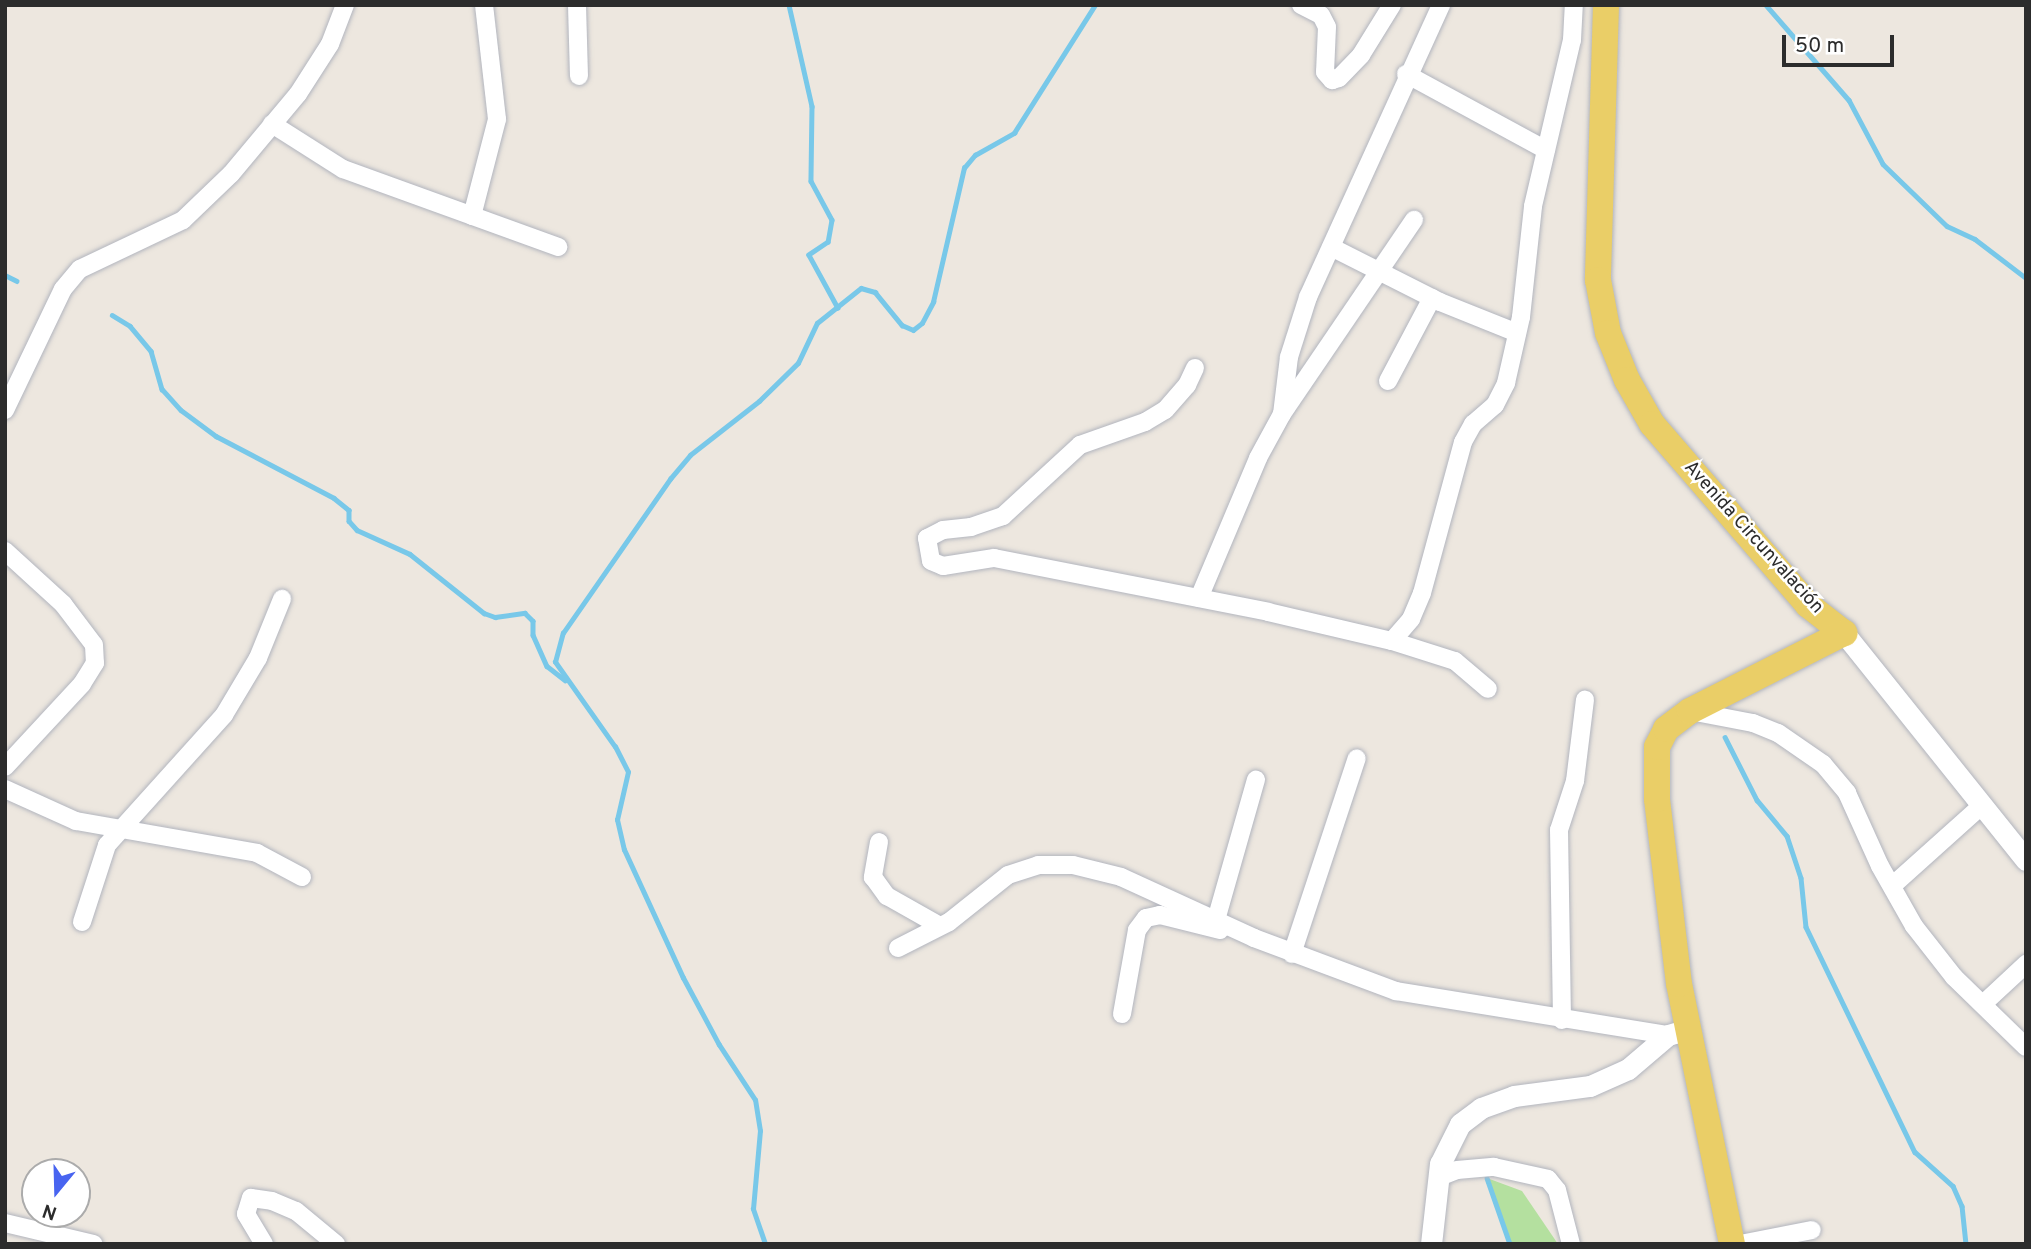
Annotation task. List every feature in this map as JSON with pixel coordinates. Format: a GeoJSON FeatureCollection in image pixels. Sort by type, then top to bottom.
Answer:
{"type":"FeatureCollection","features":[{"type":"Feature","properties":{"kind":"main road","name":"Avenida Circunvalación"},"geometry":{"type":"LineString","coordinates":[[1606,5],[1598,280],[1608,333],[1627,380],[1652,424],[1808,605],[1843,634]]}},
{"type":"Feature","properties":{"kind":"main road","name":"Avenida Circunvalación"},"geometry":{"type":"LineString","coordinates":[[1623,5],[1616,278],[1625,327],[1666,413],[1819,590],[1843,634]]}},
{"type":"Feature","properties":{"kind":"main road"},"geometry":{"type":"LineString","coordinates":[[1732,1244],[1679,1032],[1679,984],[1656,769],[1657,747],[1666,729],[1690,710],[1843,634]]}},
{"type":"Feature","properties":{"kind":"street"},"geometry":{"type":"LineString","coordinates":[[5,410],[63,289],[80,269],[183,220],[231,174],[272,124],[330,44],[345,6],[357,5]]}},
{"type":"Feature","properties":{"kind":"street"},"geometry":{"type":"LineString","coordinates":[[472,216],[497,119],[484,5]]}},
{"type":"Feature","properties":{"kind":"street"},"geometry":{"type":"LineString","coordinates":[[577,5],[579,76]]}},
{"type":"Feature","properties":{"kind":"street"},"geometry":{"type":"LineString","coordinates":[[1301,5],[1321,16],[1327,27],[1325,72],[1332,79],[1339,78],[1361,55],[1392,5]]}},
{"type":"Feature","properties":{"kind":"street"},"geometry":{"type":"LineString","coordinates":[[1282,414],[1289,357],[1331,247],[1406,74],[1441,5]]}},
{"type":"Feature","properties":{"kind":"street"},"geometry":{"type":"LineString","coordinates":[[1392,641],[1411,619],[1422,593],[1463,442],[1473,424],[1495,405],[1506,383],[1517,332],[1533,206],[1572,40],[1574,5]]}},
{"type":"Feature","properties":{"kind":"street"},"geometry":{"type":"LineString","coordinates":[[1406,74],[1546,150]]}},
{"type":"Feature","properties":{"kind":"street"},"geometry":{"type":"LineString","coordinates":[[272,124],[343,169],[558,247]]}},
{"type":"Feature","properties":{"kind":"street"},"geometry":{"type":"LineString","coordinates":[[1199,598],[1258,458],[1282,414],[1414,220]]}},
{"type":"Feature","properties":{"kind":"street"},"geometry":{"type":"LineString","coordinates":[[1331,247],[1432,298],[1517,332]]}},
{"type":"Feature","properties":{"kind":"street"},"geometry":{"type":"LineString","coordinates":[[1388,381],[1432,298]]}},
{"type":"Feature","properties":{"kind":"street"},"geometry":{"type":"LineString","coordinates":[[1195,368],[1188,385],[1165,410],[1144,422],[1080,445],[1003,516],[971,527],[943,530],[928,538],[927,551],[931,561],[943,566],[994,558],[1199,598],[1392,641],[1455,662],[1488,689]]}},
{"type":"Feature","properties":{"kind":"street"},"geometry":{"type":"LineString","coordinates":[[5,551],[63,604],[94,645],[95,663],[82,684],[5,766]]}},
{"type":"Feature","properties":{"kind":"street"},"geometry":{"type":"LineString","coordinates":[[82,922],[107,845],[224,715],[258,658],[282,599]]}},
{"type":"Feature","properties":{"kind":"street"},"geometry":{"type":"LineString","coordinates":[[1843,634],[1881,674],[1979,808],[2026,860]]}},
{"type":"Feature","properties":{"kind":"street"},"geometry":{"type":"LineString","coordinates":[[1562,1020],[1559,830],[1575,781],[1585,700]]}},
{"type":"Feature","properties":{"kind":"street"},"geometry":{"type":"LineString","coordinates":[[1690,710],[1753,723],[1778,733],[1823,764],[1847,793],[1892,886],[1922,936],[2026,1047]]}},
{"type":"Feature","properties":{"kind":"street"},"geometry":{"type":"LineString","coordinates":[[1292,954],[1357,758]]}},
{"type":"Feature","properties":{"kind":"street"},"geometry":{"type":"LineString","coordinates":[[1216,920],[1256,780]]}},
{"type":"Feature","properties":{"kind":"street"},"geometry":{"type":"LineString","coordinates":[[5,789],[76,821],[118,831],[257,853],[302,877]]}},
{"type":"Feature","properties":{"kind":"street"},"geometry":{"type":"LineString","coordinates":[[1892,886],[1979,808]]}},
{"type":"Feature","properties":{"kind":"street"},"geometry":{"type":"LineString","coordinates":[[879,842],[873,877],[887,896],[940,926]]}},
{"type":"Feature","properties":{"kind":"street"},"geometry":{"type":"LineString","coordinates":[[898,948],[940,926],[1007,875],[1038,865],[1073,865],[1121,877],[1292,954],[1396,991],[1562,1020],[1679,1032]]}},
{"type":"Feature","properties":{"kind":"street"},"geometry":{"type":"LineString","coordinates":[[1122,1014],[1137,930],[1146,918],[1160,915],[1254,938]]}},
{"type":"Feature","properties":{"kind":"street"},"geometry":{"type":"LineString","coordinates":[[1983,1004],[2026,964]]}},
{"type":"Feature","properties":{"kind":"street"},"geometry":{"type":"LineString","coordinates":[[1431,1244],[1439,1177],[1446,1147],[1460,1124],[1480,1108],[1514,1096],[1590,1086],[1628,1069],[1679,1032]]}},
{"type":"Feature","properties":{"kind":"street"},"geometry":{"type":"LineString","coordinates":[[1439,1177],[1457,1170],[1494,1167],[1548,1179],[1558,1190],[1572,1244]]}},
{"type":"Feature","properties":{"kind":"street"},"geometry":{"type":"LineString","coordinates":[[264,1244],[246,1214],[251,1198],[272,1200],[296,1211],[336,1244]]}},
{"type":"Feature","properties":{"kind":"street"},"geometry":{"type":"LineString","coordinates":[[5,1223],[94,1244]]}},
{"type":"Feature","properties":{"kind":"street"},"geometry":{"type":"LineString","coordinates":[[1740,1244],[1812,1230]]}},
{"type":"Feature","properties":{"kind":"green space"},"geometry":{"type":"Polygon","coordinates":[[[1487,1178],[1522,1191],[1558,1244],[1510,1244],[1487,1178]]]}},
{"type":"Feature","properties":{"kind":"waterway"},"geometry":{"type":"LineString","coordinates":[[789,5],[812,106],[811,181],[832,220],[828,242],[809,255],[838,308]]}},
{"type":"Feature","properties":{"kind":"waterway"},"geometry":{"type":"LineString","coordinates":[[765,1244],[753,1209],[760,1131],[755,1100],[719,1045],[683,978],[624,850],[617,820],[628,772],[615,747],[555,662],[563,633],[670,479],[690,455],[759,401],[798,363],[817,323],[861,288],[875,292],[902,325],[913,330],[922,323],[933,302],[964,168],[975,155],[1014,133],[1095,5]]}},
{"type":"Feature","properties":{"kind":"waterway"},"geometry":{"type":"LineString","coordinates":[[1766,5],[1849,100],[1883,164],[1947,226],[1975,239],[2026,278]]}},
{"type":"Feature","properties":{"kind":"waterway"},"geometry":{"type":"LineString","coordinates":[[5,275],[17,281]]}},
{"type":"Feature","properties":{"kind":"waterway"},"geometry":{"type":"LineString","coordinates":[[112,315],[130,326],[151,351],[162,389],[181,410],[216,436],[334,498],[349,510],[349,521],[357,530],[410,554],[484,613],[495,617],[525,613],[533,621],[533,635],[547,666],[565,680]]}},
{"type":"Feature","properties":{"kind":"waterway"},"geometry":{"type":"LineString","coordinates":[[1725,737],[1757,800],[1787,836],[1801,878],[1806,927],[1915,1152],[1953,1186],[1962,1206],[1966,1244]]}},
{"type":"Feature","properties":{"kind":"waterway"},"geometry":{"type":"LineString","coordinates":[[1487,1178],[1510,1244]]}}]}
